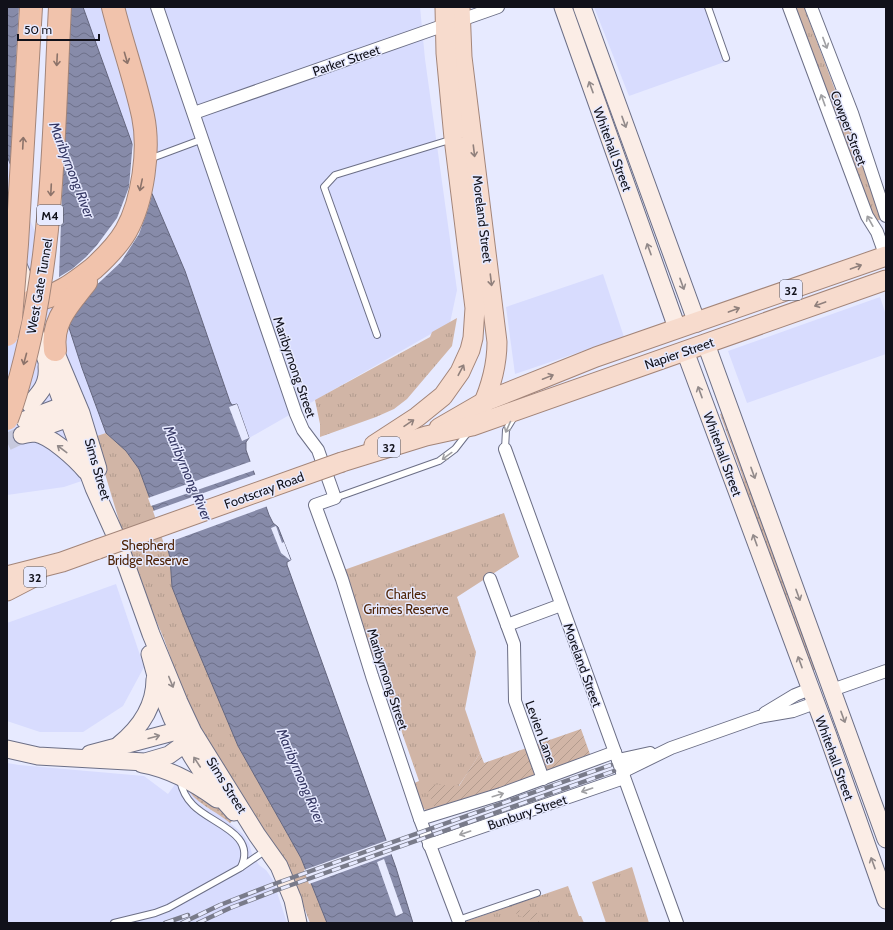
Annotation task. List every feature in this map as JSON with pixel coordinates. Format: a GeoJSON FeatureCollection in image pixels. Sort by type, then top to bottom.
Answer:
{"type":"FeatureCollection","features":[{"type":"Feature","properties":{"kind":"highway","name":"West Gate Tunnel"},"geometry":{"type":"LineString","coordinates":[[7,335],[11,318],[18,244],[31,7]]}},
{"type":"Feature","properties":{"kind":"highway","name":"West Gate Tunnel"},"geometry":{"type":"LineString","coordinates":[[18,425],[26,359],[38,304],[49,228],[60,7]]}},
{"type":"Feature","properties":{"kind":"highway"},"geometry":{"type":"LineString","coordinates":[[51,357],[53,336],[59,318],[126,230],[134,211],[142,184],[146,138],[143,116],[112,7]]}},
{"type":"Feature","properties":{"kind":"highway"},"geometry":{"type":"LineString","coordinates":[[34,297],[77,280],[110,252]]}},
{"type":"Feature","properties":{"kind":"main road","name":"Moreland Street"},"geometry":{"type":"LineString","coordinates":[[453,15],[462,57],[497,342],[496,368],[484,402],[472,426]]}},
{"type":"Feature","properties":{"kind":"main road","name":"Moreland Street"},"geometry":{"type":"LineString","coordinates":[[438,401],[448,390],[463,367],[470,350],[475,324],[474,293],[454,138],[446,53],[453,15]]}},
{"type":"Feature","properties":{"kind":"main road"},"geometry":{"type":"LineString","coordinates":[[454,138],[460,136],[462,133],[458,88],[462,57]]}},
{"type":"Feature","properties":{"kind":"main road","name":"Napier Street"},"geometry":{"type":"LineString","coordinates":[[484,402],[596,357],[886,256]]}},
{"type":"Feature","properties":{"kind":"main road","name":"Napier Street"},"geometry":{"type":"LineString","coordinates":[[472,426],[886,280]]}},
{"type":"Feature","properties":{"kind":"main road","name":"Whitehall Street"},"geometry":{"type":"LineString","coordinates":[[696,323],[706,344]]}},
{"type":"Feature","properties":{"kind":"main road","name":"Whitehall Street"},"geometry":{"type":"LineString","coordinates":[[677,328],[685,351]]}},
{"type":"Feature","properties":{"kind":"main road","name":"Footscray Road"},"geometry":{"type":"LineString","coordinates":[[348,460],[417,417],[438,401]]}},
{"type":"Feature","properties":{"kind":"main road","name":"Footscray Road"},"geometry":{"type":"LineString","coordinates":[[426,436],[484,402]]}},
{"type":"Feature","properties":{"kind":"main road","name":"Footscray Road"},"geometry":{"type":"LineString","coordinates":[[7,576],[62,562],[348,460],[426,436],[472,426]]}},
{"type":"Feature","properties":{"kind":"main road","name":"Footscray Road"},"geometry":{"type":"LineString","coordinates":[[7,591],[62,562]]}},
{"type":"Feature","properties":{"kind":"street","name":"Maribyrnong Street"},"geometry":{"type":"LineString","coordinates":[[157,7],[296,414],[303,430],[318,450],[338,497],[315,505],[342,579],[372,676],[420,819],[459,921]]}},
{"type":"Feature","properties":{"kind":"street","name":"Parker Street"},"geometry":{"type":"LineString","coordinates":[[194,114],[453,15],[498,7]]}},
{"type":"Feature","properties":{"kind":"street","name":"Whitehall Street"},"geometry":{"type":"LineString","coordinates":[[563,7],[677,328]]}},
{"type":"Feature","properties":{"kind":"street","name":"Whitehall Street"},"geometry":{"type":"LineString","coordinates":[[582,7],[696,323]]}},
{"type":"Feature","properties":{"kind":"street","name":"Cowper Street"},"geometry":{"type":"LineString","coordinates":[[789,7],[867,216],[877,232],[886,256]]}},
{"type":"Feature","properties":{"kind":"street","name":"Cowper Street"},"geometry":{"type":"LineString","coordinates":[[811,7],[852,113],[886,216]]}},
{"type":"Feature","properties":{"kind":"street"},"geometry":{"type":"LineString","coordinates":[[7,240],[34,297],[51,357],[72,409],[18,425]]}},
{"type":"Feature","properties":{"kind":"street"},"geometry":{"type":"LineString","coordinates":[[7,272],[34,297]]}},
{"type":"Feature","properties":{"kind":"street","name":"Whitehall Street"},"geometry":{"type":"LineString","coordinates":[[706,344],[886,839]]}},
{"type":"Feature","properties":{"kind":"street","name":"Whitehall Street"},"geometry":{"type":"LineString","coordinates":[[685,351],[813,696],[886,900]]}},
{"type":"Feature","properties":{"kind":"street"},"geometry":{"type":"LineString","coordinates":[[30,404],[42,390],[46,382],[51,357]]}},
{"type":"Feature","properties":{"kind":"street"},"geometry":{"type":"LineString","coordinates":[[706,410],[728,402]]}},
{"type":"Feature","properties":{"kind":"street","name":"Sims Street"},"geometry":{"type":"LineString","coordinates":[[72,409],[90,475],[117,539]]}},
{"type":"Feature","properties":{"kind":"street","name":"Sims Street"},"geometry":{"type":"LineString","coordinates":[[72,409],[188,735],[218,793],[233,811],[257,835]]}},
{"type":"Feature","properties":{"kind":"street"},"geometry":{"type":"LineString","coordinates":[[18,425],[47,439],[68,453],[90,475]]}},
{"type":"Feature","properties":{"kind":"street","name":"Moreland Street"},"geometry":{"type":"LineString","coordinates":[[505,449],[677,923]]}},
{"type":"Feature","properties":{"kind":"street","name":"Levien Lane"},"geometry":{"type":"LineString","coordinates":[[490,579],[514,644],[515,701],[543,779]]}},
{"type":"Feature","properties":{"kind":"street","name":"Sims Street"},"geometry":{"type":"LineString","coordinates":[[137,595],[155,673],[162,696],[257,835],[280,866],[292,900],[298,923]]}},
{"type":"Feature","properties":{"kind":"street"},"geometry":{"type":"LineString","coordinates":[[507,625],[561,605]]}},
{"type":"Feature","properties":{"kind":"street","name":"Bunbury Street"},"geometry":{"type":"LineString","coordinates":[[429,845],[623,775],[671,748],[759,717],[793,710],[813,696],[886,671]]}},
{"type":"Feature","properties":{"kind":"street"},"geometry":{"type":"LineString","coordinates":[[114,748],[129,736],[146,713],[154,694],[155,673]]}},
{"type":"Feature","properties":{"kind":"street"},"geometry":{"type":"LineString","coordinates":[[76,758],[114,748],[188,735]]}},
{"type":"Feature","properties":{"kind":"street"},"geometry":{"type":"LineString","coordinates":[[128,762],[145,762],[162,758],[188,735]]}},
{"type":"Feature","properties":{"kind":"street","name":"Bunbury Street"},"geometry":{"type":"LineString","coordinates":[[420,819],[616,756],[671,748]]}},
{"type":"Feature","properties":{"kind":"street"},"geometry":{"type":"LineString","coordinates":[[7,749],[38,756],[145,764],[194,783],[233,811]]}},
{"type":"Feature","properties":{"kind":"lane"},"geometry":{"type":"LineString","coordinates":[[708,7],[726,58]]}},
{"type":"Feature","properties":{"kind":"lane"},"geometry":{"type":"LineString","coordinates":[[378,335],[324,187],[335,175],[454,138]]}},
{"type":"Feature","properties":{"kind":"lane"},"geometry":{"type":"LineString","coordinates":[[152,158],[203,139]]}},
{"type":"Feature","properties":{"kind":"lane","name":"Moreland Street"},"geometry":{"type":"LineString","coordinates":[[505,449],[507,428],[522,409]]}},
{"type":"Feature","properties":{"kind":"lane"},"geometry":{"type":"LineString","coordinates":[[338,497],[439,461],[455,449],[472,426]]}},
{"type":"Feature","properties":{"kind":"lane"},"geometry":{"type":"LineString","coordinates":[[179,776],[184,794],[193,806],[233,833],[240,840],[244,847],[245,858],[240,868]]}},
{"type":"Feature","properties":{"kind":"lane"},"geometry":{"type":"LineString","coordinates":[[114,923],[155,913],[168,908],[240,868],[268,849]]}},
{"type":"Feature","properties":{"kind":"lane"},"geometry":{"type":"LineString","coordinates":[[459,921],[536,893]]}},
{"type":"Feature","properties":{"kind":"shaded area"},"geometry":{"type":"Polygon","coordinates":[[[83,7],[420,7],[425,59],[457,290],[450,323],[249,438],[237,404],[232,405],[230,402],[185,271],[139,163],[83,7]]]}},
{"type":"Feature","properties":{"kind":"shaded area"},"geometry":{"type":"Polygon","coordinates":[[[594,7],[710,7],[730,60],[629,96],[594,7]]]}},
{"type":"Feature","properties":{"kind":"shaded area"},"geometry":{"type":"Polygon","coordinates":[[[7,156],[41,241],[82,368],[106,433],[126,451],[111,471],[64,487],[7,495],[7,156]]]}},
{"type":"Feature","properties":{"kind":"shaded area"},"geometry":{"type":"Polygon","coordinates":[[[603,274],[624,337],[515,374],[506,307],[603,274]]]}},
{"type":"Feature","properties":{"kind":"shaded area"},"geometry":{"type":"Polygon","coordinates":[[[880,297],[886,315],[886,354],[747,403],[728,351],[880,297]]]}},
{"type":"Feature","properties":{"kind":"shaded area"},"geometry":{"type":"Polygon","coordinates":[[[116,584],[144,667],[123,706],[83,732],[40,732],[7,721],[7,623],[116,584]]]}},
{"type":"Feature","properties":{"kind":"shaded area"},"geometry":{"type":"Polygon","coordinates":[[[7,763],[144,776],[168,794],[176,783],[187,787],[200,803],[224,818],[243,834],[249,843],[252,854],[259,865],[266,870],[273,880],[287,923],[7,923],[7,763]]]}},
{"type":"Feature","properties":{"kind":"green space"},"geometry":{"type":"Polygon","coordinates":[[[793,7],[804,7],[882,215],[880,220],[875,221],[874,219],[793,7]]]}},
{"type":"Feature","properties":{"kind":"green space"},"geometry":{"type":"Polygon","coordinates":[[[457,318],[452,346],[407,399],[394,409],[376,417],[320,437],[320,424],[315,400],[430,337],[432,332],[457,318]]]}},
{"type":"Feature","properties":{"kind":"green space"},"geometry":{"type":"Polygon","coordinates":[[[722,413],[816,669],[812,671],[750,508],[742,475],[720,414],[722,413]]]}},
{"type":"Feature","properties":{"kind":"green space","name":"Shepherd Bridge Reserve"},"geometry":{"type":"Polygon","coordinates":[[[106,433],[126,451],[139,469],[167,545],[170,558],[172,587],[238,746],[301,858],[327,923],[310,923],[290,870],[208,744],[185,698],[164,639],[132,564],[94,437],[106,433]]]}},
{"type":"Feature","properties":{"kind":"green space","name":"Charles Grimes Reserve"},"geometry":{"type":"Polygon","coordinates":[[[504,513],[519,557],[457,597],[476,652],[465,709],[480,753],[451,796],[437,810],[430,814],[419,804],[412,784],[419,781],[375,656],[369,657],[344,570],[504,513]]]}},
{"type":"Feature","properties":{"kind":"green space"},"geometry":{"type":"Polygon","coordinates":[[[581,729],[591,757],[436,812],[426,784],[459,786],[480,753],[484,763],[581,729]]]}},
{"type":"Feature","properties":{"kind":"green space"},"geometry":{"type":"Polygon","coordinates":[[[187,788],[211,802],[233,820],[230,823],[207,807],[196,799],[187,788]]]}},
{"type":"Feature","properties":{"kind":"green space"},"geometry":{"type":"Polygon","coordinates":[[[632,867],[649,923],[606,923],[592,882],[632,867]]]}},
{"type":"Feature","properties":{"kind":"green space"},"geometry":{"type":"Polygon","coordinates":[[[568,886],[579,916],[581,916],[584,923],[461,923],[568,886]]]}},
{"type":"Feature","properties":{"kind":"green space"},"geometry":{"type":"Polygon","coordinates":[[[526,908],[530,910],[526,919],[516,914],[518,911],[526,908]]]}},
{"type":"Feature","properties":{"kind":"green space"},"geometry":{"type":"Polygon","coordinates":[[[533,911],[537,913],[539,923],[530,921],[533,911]]]}},
{"type":"Feature","properties":{"kind":"water","name":"Maribyrnong River"},"geometry":{"type":"Polygon","coordinates":[[[7,7],[83,7],[139,163],[185,271],[230,402],[232,405],[237,404],[249,438],[246,442],[246,450],[269,515],[273,523],[278,527],[291,560],[287,562],[287,565],[396,868],[413,923],[327,923],[301,858],[238,746],[172,587],[170,558],[167,545],[139,469],[126,451],[106,433],[82,368],[41,241],[7,156],[7,7]]]}},
{"type":"Feature","properties":{"kind":"pier"},"geometry":{"type":"Polygon","coordinates":[[[19,7],[69,7],[59,277],[72,269],[86,257],[117,218],[129,187],[133,140],[153,191],[139,234],[121,262],[86,295],[64,322],[39,242],[10,170],[19,7]]]}},
{"type":"Feature","properties":{"kind":"pier"},"geometry":{"type":"Polygon","coordinates":[[[237,404],[249,438],[242,441],[229,407],[237,404]]]}},
{"type":"Feature","properties":{"kind":"pier"},"geometry":{"type":"Polygon","coordinates":[[[252,461],[255,470],[151,506],[148,498],[252,461]]]}},
{"type":"Feature","properties":{"kind":"pier"},"geometry":{"type":"Polygon","coordinates":[[[257,474],[268,506],[164,544],[153,511],[257,474]]]}},
{"type":"Feature","properties":{"kind":"pier"},"geometry":{"type":"Polygon","coordinates":[[[276,526],[291,561],[281,553],[271,528],[276,526]]]}},
{"type":"Feature","properties":{"kind":"pier"},"geometry":{"type":"Polygon","coordinates":[[[388,840],[392,854],[309,884],[304,870],[388,840]]]}},
{"type":"Feature","properties":{"kind":"pier"},"geometry":{"type":"Polygon","coordinates":[[[384,859],[403,913],[396,916],[377,862],[384,859]]]}},
{"type":"Feature","properties":{"kind":"tunnel"},"geometry":{"type":"LineString","coordinates":[[7,442],[22,435]]}},
{"type":"Feature","properties":{"kind":"railway"},"geometry":{"type":"LineString","coordinates":[[182,923],[220,905],[274,884],[611,765]]}},
{"type":"Feature","properties":{"kind":"railway"},"geometry":{"type":"LineString","coordinates":[[198,923],[230,908],[277,890],[614,771]]}},
{"type":"Feature","properties":{"kind":"railway"},"geometry":{"type":"LineString","coordinates":[[165,923],[188,915]]}}]}
